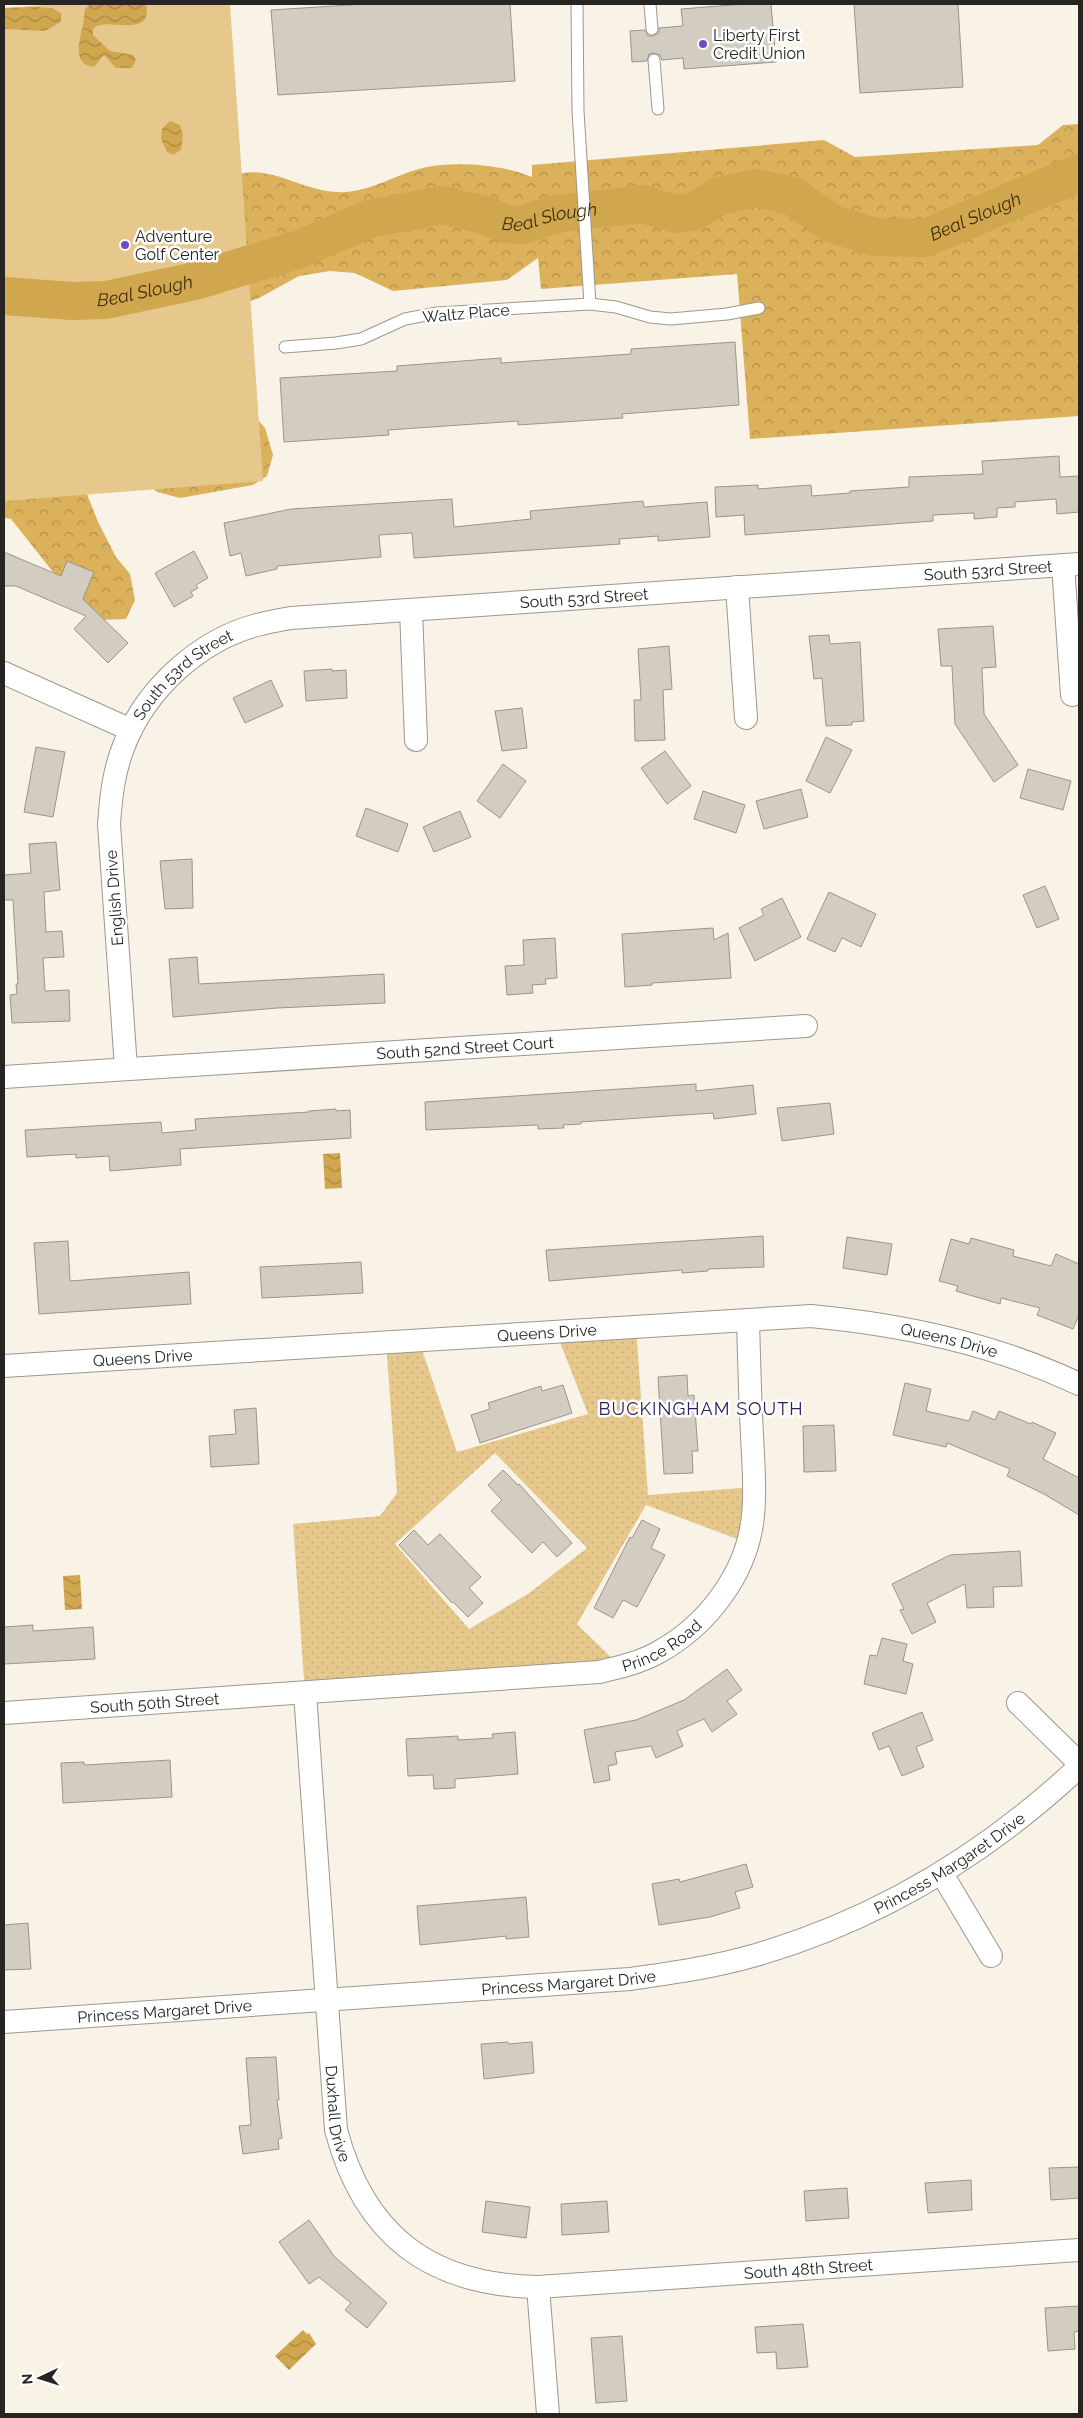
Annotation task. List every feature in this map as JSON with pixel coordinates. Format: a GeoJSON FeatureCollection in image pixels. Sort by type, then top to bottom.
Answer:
{"type":"FeatureCollection","features":[{"type":"Feature","properties":{"kind":"street","name":"South 53rd Street"},"geometry":{"type":"LineString","coordinates":[[131,730],[149,700],[171,675],[196,654],[225,637],[256,625],[291,618],[1071,565]]}},
{"type":"Feature","properties":{"kind":"street"},"geometry":{"type":"LineString","coordinates":[[1071,565],[1072,695]]}},
{"type":"Feature","properties":{"kind":"street"},"geometry":{"type":"LineString","coordinates":[[737,587],[746,718]]}},
{"type":"Feature","properties":{"kind":"street"},"geometry":{"type":"LineString","coordinates":[[411,610],[416,740]]}},
{"type":"Feature","properties":{"kind":"street"},"geometry":{"type":"LineString","coordinates":[[4,673],[131,730]]}},
{"type":"Feature","properties":{"kind":"street","name":"English Drive"},"geometry":{"type":"LineString","coordinates":[[126,1068],[109,824],[111,792],[119,759],[131,730]]}},
{"type":"Feature","properties":{"kind":"street","name":"South 52nd Street Court"},"geometry":{"type":"LineString","coordinates":[[4,1077],[806,1026]]}},
{"type":"Feature","properties":{"kind":"street","name":"Queens Drive"},"geometry":{"type":"LineString","coordinates":[[4,1366],[811,1316],[874,1322],[937,1334],[999,1352],[1079,1384]]}},
{"type":"Feature","properties":{"kind":"street","name":"Prince Road"},"geometry":{"type":"LineString","coordinates":[[305,1693],[599,1672],[632,1664],[656,1654],[680,1639],[704,1618],[722,1596],[736,1573],[748,1543],[752,1525],[755,1487],[748,1320]]}},
{"type":"Feature","properties":{"kind":"street","name":"South 50th Street"},"geometry":{"type":"LineString","coordinates":[[4,1713],[305,1693]]}},
{"type":"Feature","properties":{"kind":"street","name":"Duxhall Drive"},"geometry":{"type":"LineString","coordinates":[[305,1693],[336,2130],[344,2162],[354,2183],[376,2218],[395,2237],[421,2257],[450,2272],[481,2283],[507,2287],[538,2287]]}},
{"type":"Feature","properties":{"kind":"street"},"geometry":{"type":"LineString","coordinates":[[1018,1703],[1079,1763]]}},
{"type":"Feature","properties":{"kind":"street","name":"Princess Margaret Drive"},"geometry":{"type":"LineString","coordinates":[[4,2022],[630,1979],[687,1971],[755,1955],[820,1934],[882,1907],[942,1874],[993,1840],[1043,1801],[1079,1767]]}},
{"type":"Feature","properties":{"kind":"street"},"geometry":{"type":"LineString","coordinates":[[942,1874],[992,1956]]}},
{"type":"Feature","properties":{"kind":"street","name":"South 48th Street"},"geometry":{"type":"LineString","coordinates":[[538,2287],[1079,2250]]}},
{"type":"Feature","properties":{"kind":"street"},"geometry":{"type":"LineString","coordinates":[[538,2287],[548,2414]]}},
{"type":"Feature","properties":{"kind":"lane"},"geometry":{"type":"LineString","coordinates":[[577,4],[578,111],[590,304]]}},
{"type":"Feature","properties":{"kind":"lane"},"geometry":{"type":"LineString","coordinates":[[650,4],[652,29]]}},
{"type":"Feature","properties":{"kind":"lane"},"geometry":{"type":"LineString","coordinates":[[654,60],[658,110]]}},
{"type":"Feature","properties":{"kind":"lane","name":"Waltz Place"},"geometry":{"type":"LineString","coordinates":[[285,347],[361,339],[405,320],[424,315],[590,304],[616,307],[650,317],[672,319],[727,314],[758,308]]}},
{"type":"Feature","properties":{"kind":"shaded area","name":"Adventure Golf Center"},"geometry":{"type":"Polygon","coordinates":[[[56,4],[230,4],[263,481],[4,501],[4,8],[56,4]]]}},
{"type":"Feature","properties":{"kind":"shaded area"},"geometry":{"type":"Polygon","coordinates":[[[636,1327],[648,1495],[755,1487],[748,1543],[646,1505],[577,1624],[621,1667],[305,1693],[293,1524],[380,1516],[397,1493],[386,1342],[419,1341],[457,1452],[588,1414],[556,1332],[636,1327]],[[495,1453],[395,1544],[469,1629],[528,1594],[587,1548],[495,1453]]]}},
{"type":"Feature","properties":{"kind":"green space"},"geometry":{"type":"Polygon","coordinates":[[[1079,124],[1079,416],[750,439],[737,274],[541,289],[538,258],[507,280],[393,291],[355,273],[330,271],[299,276],[259,298],[234,307],[236,394],[265,428],[273,455],[267,476],[253,485],[180,498],[157,492],[133,470],[81,479],[98,522],[116,557],[130,574],[135,600],[126,619],[99,620],[57,577],[11,519],[4,518],[4,228],[223,182],[244,173],[256,172],[267,174],[324,191],[348,192],[371,187],[416,170],[439,165],[481,165],[532,177],[532,165],[824,140],[855,157],[1038,145],[1063,125],[1079,124]]]}},
{"type":"Feature","properties":{"kind":"water"},"geometry":{"type":"Polygon","coordinates":[[[144,4],[147,7],[146,18],[141,23],[134,25],[104,24],[93,29],[93,35],[110,51],[133,55],[136,60],[132,68],[116,68],[104,55],[94,67],[82,62],[79,44],[85,9],[89,5],[144,4]]]}},
{"type":"Feature","properties":{"kind":"water"},"geometry":{"type":"Polygon","coordinates":[[[4,8],[52,8],[61,13],[61,22],[45,31],[4,29],[4,8]]]}},
{"type":"Feature","properties":{"kind":"water"},"geometry":{"type":"Polygon","coordinates":[[[170,121],[180,125],[183,135],[181,150],[173,155],[167,152],[161,139],[162,129],[170,121]]]}},
{"type":"Feature","properties":{"kind":"water"},"geometry":{"type":"Polygon","coordinates":[[[340,1153],[342,1188],[325,1189],[323,1154],[340,1153]]]}},
{"type":"Feature","properties":{"kind":"water"},"geometry":{"type":"Polygon","coordinates":[[[80,1575],[82,1609],[65,1610],[63,1576],[80,1575]]]}},
{"type":"Feature","properties":{"kind":"water"},"geometry":{"type":"Polygon","coordinates":[[[303,2330],[307,2334],[309,2333],[316,2344],[289,2370],[275,2356],[303,2330]]]}},
{"type":"Feature","properties":{"kind":"building"},"geometry":{"type":"Polygon","coordinates":[[[365,4],[510,4],[515,81],[278,95],[271,10],[365,4]]]}},
{"type":"Feature","properties":{"kind":"building","name":"Liberty First Credit Union"},"geometry":{"type":"Polygon","coordinates":[[[771,4],[776,62],[684,69],[683,58],[662,60],[660,55],[654,53],[649,54],[647,61],[632,62],[630,31],[645,30],[648,36],[653,36],[659,33],[659,28],[683,26],[681,9],[771,4]]]}},
{"type":"Feature","properties":{"kind":"building"},"geometry":{"type":"Polygon","coordinates":[[[854,4],[958,4],[963,87],[860,93],[854,4]]]}},
{"type":"Feature","properties":{"kind":"building"},"geometry":{"type":"Polygon","coordinates":[[[735,342],[739,405],[622,414],[623,418],[518,425],[518,421],[388,430],[389,435],[284,442],[280,378],[397,371],[397,366],[501,358],[501,363],[631,354],[631,349],[735,342]]]}},
{"type":"Feature","properties":{"kind":"building"},"geometry":{"type":"Polygon","coordinates":[[[1059,456],[1060,477],[1079,476],[1079,512],[1057,514],[1056,499],[1015,502],[1015,507],[997,508],[997,517],[974,519],[974,513],[933,515],[933,521],[745,535],[744,515],[716,517],[715,487],[758,485],[758,489],[811,485],[812,496],[850,493],[850,491],[909,487],[909,477],[983,474],[982,461],[1059,456]]]}},
{"type":"Feature","properties":{"kind":"building"},"geometry":{"type":"Polygon","coordinates":[[[452,499],[454,527],[531,519],[530,511],[643,501],[644,507],[707,502],[710,537],[658,541],[658,536],[619,539],[620,544],[414,558],[412,533],[379,535],[381,557],[277,566],[277,569],[246,576],[241,553],[230,556],[224,523],[291,509],[452,499]]]}},
{"type":"Feature","properties":{"kind":"building"},"geometry":{"type":"Polygon","coordinates":[[[194,551],[208,578],[196,585],[198,588],[191,592],[193,596],[174,607],[155,573],[194,551]]]}},
{"type":"Feature","properties":{"kind":"building"},"geometry":{"type":"Polygon","coordinates":[[[4,552],[61,576],[67,561],[94,572],[83,599],[128,643],[108,663],[74,629],[86,616],[16,586],[4,586],[4,552]]]}},
{"type":"Feature","properties":{"kind":"building"},"geometry":{"type":"Polygon","coordinates":[[[993,626],[996,667],[982,668],[984,714],[1018,765],[994,782],[955,724],[952,666],[941,666],[938,629],[993,626]]]}},
{"type":"Feature","properties":{"kind":"building"},"geometry":{"type":"Polygon","coordinates":[[[829,635],[830,644],[860,642],[864,721],[852,722],[852,725],[826,726],[822,678],[814,679],[809,636],[829,635]]]}},
{"type":"Feature","properties":{"kind":"building"},"geometry":{"type":"Polygon","coordinates":[[[669,646],[672,689],[663,690],[665,740],[635,741],[634,700],[641,700],[638,649],[669,646]]]}},
{"type":"Feature","properties":{"kind":"building"},"geometry":{"type":"Polygon","coordinates":[[[332,669],[332,671],[346,670],[347,698],[306,701],[304,671],[332,669]]]}},
{"type":"Feature","properties":{"kind":"building"},"geometry":{"type":"Polygon","coordinates":[[[271,680],[283,706],[245,723],[233,698],[271,680]]]}},
{"type":"Feature","properties":{"kind":"building"},"geometry":{"type":"Polygon","coordinates":[[[522,708],[527,748],[502,751],[495,711],[522,708]]]}},
{"type":"Feature","properties":{"kind":"building"},"geometry":{"type":"Polygon","coordinates":[[[826,737],[852,750],[830,793],[806,781],[826,737]]]}},
{"type":"Feature","properties":{"kind":"building"},"geometry":{"type":"Polygon","coordinates":[[[36,747],[65,752],[53,817],[24,812],[36,747]]]}},
{"type":"Feature","properties":{"kind":"building"},"geometry":{"type":"Polygon","coordinates":[[[665,751],[691,786],[667,804],[641,768],[665,751]]]}},
{"type":"Feature","properties":{"kind":"building"},"geometry":{"type":"Polygon","coordinates":[[[503,764],[526,781],[500,818],[477,801],[503,764]]]}},
{"type":"Feature","properties":{"kind":"building"},"geometry":{"type":"Polygon","coordinates":[[[1028,769],[1071,781],[1063,810],[1020,798],[1028,769]]]}},
{"type":"Feature","properties":{"kind":"building"},"geometry":{"type":"Polygon","coordinates":[[[801,789],[808,817],[764,829],[756,801],[801,789]]]}},
{"type":"Feature","properties":{"kind":"building"},"geometry":{"type":"Polygon","coordinates":[[[703,791],[745,805],[736,833],[694,819],[703,791]]]}},
{"type":"Feature","properties":{"kind":"building"},"geometry":{"type":"Polygon","coordinates":[[[366,808],[408,824],[398,852],[356,836],[366,808]]]}},
{"type":"Feature","properties":{"kind":"building"},"geometry":{"type":"Polygon","coordinates":[[[460,811],[471,837],[434,852],[423,827],[460,811]]]}},
{"type":"Feature","properties":{"kind":"building"},"geometry":{"type":"Polygon","coordinates":[[[56,842],[60,890],[44,892],[46,932],[62,931],[64,957],[43,958],[45,991],[69,990],[70,1021],[12,1023],[10,995],[17,994],[16,984],[18,984],[13,900],[4,900],[4,875],[31,873],[29,844],[56,842]]]}},
{"type":"Feature","properties":{"kind":"building"},"geometry":{"type":"Polygon","coordinates":[[[192,859],[193,908],[165,909],[160,861],[192,859]]]}},
{"type":"Feature","properties":{"kind":"building"},"geometry":{"type":"Polygon","coordinates":[[[1045,886],[1059,919],[1037,928],[1023,895],[1045,886]]]}},
{"type":"Feature","properties":{"kind":"building"},"geometry":{"type":"Polygon","coordinates":[[[829,892],[876,914],[861,947],[842,938],[835,952],[807,939],[829,892]]]}},
{"type":"Feature","properties":{"kind":"building"},"geometry":{"type":"Polygon","coordinates":[[[782,898],[801,937],[755,961],[739,928],[764,915],[761,909],[782,898]]]}},
{"type":"Feature","properties":{"kind":"building"},"geometry":{"type":"Polygon","coordinates":[[[713,928],[714,940],[728,933],[731,978],[652,983],[652,985],[625,987],[622,934],[713,928]]]}},
{"type":"Feature","properties":{"kind":"building"},"geometry":{"type":"Polygon","coordinates":[[[555,938],[557,978],[545,979],[546,984],[532,985],[533,993],[507,995],[505,966],[524,965],[523,940],[555,938]]]}},
{"type":"Feature","properties":{"kind":"building"},"geometry":{"type":"Polygon","coordinates":[[[197,957],[199,984],[384,974],[385,1003],[277,1008],[173,1017],[169,959],[197,957]]]}},
{"type":"Feature","properties":{"kind":"building"},"geometry":{"type":"Polygon","coordinates":[[[696,1084],[696,1091],[753,1085],[756,1114],[714,1119],[713,1113],[581,1122],[581,1124],[563,1125],[564,1128],[538,1129],[538,1125],[426,1130],[425,1102],[696,1084]]]}},
{"type":"Feature","properties":{"kind":"building"},"geometry":{"type":"Polygon","coordinates":[[[830,1103],[834,1134],[782,1141],[777,1108],[830,1103]]]}},
{"type":"Feature","properties":{"kind":"building"},"geometry":{"type":"Polygon","coordinates":[[[336,1109],[336,1111],[350,1110],[351,1138],[180,1149],[181,1165],[110,1171],[109,1156],[76,1158],[76,1154],[27,1157],[25,1130],[161,1122],[162,1133],[196,1130],[195,1119],[336,1109]]]}},
{"type":"Feature","properties":{"kind":"building"},"geometry":{"type":"Polygon","coordinates":[[[763,1236],[764,1267],[708,1269],[708,1271],[682,1273],[682,1270],[549,1281],[546,1250],[763,1236]]]}},
{"type":"Feature","properties":{"kind":"building"},"geometry":{"type":"Polygon","coordinates":[[[847,1237],[892,1244],[887,1275],[843,1268],[847,1237]]]}},
{"type":"Feature","properties":{"kind":"building"},"geometry":{"type":"Polygon","coordinates":[[[971,1238],[1014,1250],[1013,1256],[1051,1266],[1056,1254],[1079,1264],[1079,1315],[1073,1329],[1037,1315],[1040,1308],[1001,1298],[1000,1304],[956,1291],[958,1286],[939,1281],[951,1239],[969,1244],[971,1238]]]}},
{"type":"Feature","properties":{"kind":"building"},"geometry":{"type":"Polygon","coordinates":[[[68,1241],[70,1281],[189,1272],[191,1304],[39,1314],[34,1243],[68,1241]]]}},
{"type":"Feature","properties":{"kind":"building"},"geometry":{"type":"Polygon","coordinates":[[[361,1262],[363,1293],[262,1298],[260,1267],[361,1262]]]}},
{"type":"Feature","properties":{"kind":"building"},"geometry":{"type":"Polygon","coordinates":[[[687,1375],[688,1396],[694,1395],[698,1451],[692,1451],[693,1473],[664,1474],[658,1377],[687,1375]]]}},
{"type":"Feature","properties":{"kind":"building"},"geometry":{"type":"Polygon","coordinates":[[[905,1383],[931,1389],[926,1411],[969,1421],[973,1411],[995,1420],[999,1411],[1031,1424],[1032,1422],[1056,1433],[1043,1459],[1079,1478],[1079,1515],[1044,1494],[1007,1476],[1010,1469],[947,1443],[946,1447],[893,1435],[905,1383]]]}},
{"type":"Feature","properties":{"kind":"building"},"geometry":{"type":"Polygon","coordinates":[[[563,1385],[572,1413],[480,1443],[471,1415],[490,1409],[488,1403],[541,1386],[542,1391],[563,1385]]]}},
{"type":"Feature","properties":{"kind":"building"},"geometry":{"type":"Polygon","coordinates":[[[256,1408],[259,1464],[211,1467],[209,1436],[236,1434],[234,1410],[256,1408]]]}},
{"type":"Feature","properties":{"kind":"building"},"geometry":{"type":"Polygon","coordinates":[[[834,1425],[836,1471],[804,1472],[803,1426],[834,1425]]]}},
{"type":"Feature","properties":{"kind":"building"},"geometry":{"type":"Polygon","coordinates":[[[503,1470],[519,1484],[572,1543],[557,1557],[543,1542],[532,1553],[491,1511],[502,1500],[488,1485],[503,1470]]]}},
{"type":"Feature","properties":{"kind":"building"},"geometry":{"type":"Polygon","coordinates":[[[642,1520],[660,1529],[651,1548],[665,1555],[637,1607],[623,1600],[613,1618],[594,1608],[630,1537],[632,1538],[642,1520]]]}},
{"type":"Feature","properties":{"kind":"building"},"geometry":{"type":"Polygon","coordinates":[[[414,1530],[428,1545],[440,1534],[481,1577],[469,1588],[483,1603],[468,1617],[452,1603],[399,1545],[414,1530]]]}},
{"type":"Feature","properties":{"kind":"building"},"geometry":{"type":"Polygon","coordinates":[[[1020,1551],[1022,1586],[993,1587],[994,1607],[967,1608],[965,1584],[927,1603],[936,1622],[912,1634],[900,1610],[904,1609],[892,1584],[950,1555],[1020,1551]]]}},
{"type":"Feature","properties":{"kind":"building"},"geometry":{"type":"Polygon","coordinates":[[[33,1625],[33,1631],[93,1627],[95,1659],[4,1664],[4,1627],[33,1625]]]}},
{"type":"Feature","properties":{"kind":"building"},"geometry":{"type":"Polygon","coordinates":[[[882,1638],[907,1644],[903,1661],[913,1664],[906,1694],[864,1684],[870,1655],[877,1656],[882,1638]]]}},
{"type":"Feature","properties":{"kind":"building"},"geometry":{"type":"Polygon","coordinates":[[[727,1669],[742,1690],[727,1701],[737,1714],[712,1732],[704,1719],[677,1731],[683,1746],[656,1758],[651,1746],[615,1752],[617,1764],[608,1766],[610,1780],[594,1783],[584,1730],[636,1720],[684,1700],[727,1669]]]}},
{"type":"Feature","properties":{"kind":"building"},"geometry":{"type":"Polygon","coordinates":[[[922,1712],[933,1740],[916,1747],[924,1767],[902,1776],[889,1746],[879,1750],[872,1733],[922,1712]]]}},
{"type":"Feature","properties":{"kind":"building"},"geometry":{"type":"Polygon","coordinates":[[[515,1732],[518,1774],[455,1779],[455,1788],[434,1789],[433,1775],[408,1776],[406,1739],[458,1736],[458,1740],[493,1738],[492,1734],[515,1732]]]}},
{"type":"Feature","properties":{"kind":"building"},"geometry":{"type":"Polygon","coordinates":[[[170,1760],[172,1797],[63,1803],[61,1763],[84,1762],[84,1765],[170,1760]]]}},
{"type":"Feature","properties":{"kind":"building"},"geometry":{"type":"Polygon","coordinates":[[[746,1864],[753,1887],[735,1892],[740,1908],[710,1917],[659,1925],[652,1884],[679,1879],[680,1882],[746,1864]]]}},
{"type":"Feature","properties":{"kind":"building"},"geometry":{"type":"Polygon","coordinates":[[[526,1897],[529,1937],[506,1939],[506,1936],[420,1945],[417,1906],[526,1897]]]}},
{"type":"Feature","properties":{"kind":"building"},"geometry":{"type":"Polygon","coordinates":[[[28,1923],[31,1969],[4,1970],[4,1925],[28,1923]]]}},
{"type":"Feature","properties":{"kind":"building"},"geometry":{"type":"Polygon","coordinates":[[[508,2042],[508,2044],[532,2042],[534,2073],[484,2079],[481,2044],[508,2042]]]}},
{"type":"Feature","properties":{"kind":"building"},"geometry":{"type":"Polygon","coordinates":[[[276,2057],[279,2100],[277,2100],[282,2138],[278,2139],[279,2149],[243,2154],[239,2126],[251,2125],[246,2058],[276,2057]]]}},
{"type":"Feature","properties":{"kind":"building"},"geometry":{"type":"Polygon","coordinates":[[[1079,2167],[1079,2198],[1051,2200],[1049,2168],[1079,2167]]]}},
{"type":"Feature","properties":{"kind":"building"},"geometry":{"type":"Polygon","coordinates":[[[971,2180],[972,2210],[928,2213],[925,2183],[971,2180]]]}},
{"type":"Feature","properties":{"kind":"building"},"geometry":{"type":"Polygon","coordinates":[[[847,2188],[849,2218],[806,2221],[804,2191],[847,2188]]]}},
{"type":"Feature","properties":{"kind":"building"},"geometry":{"type":"Polygon","coordinates":[[[486,2201],[530,2207],[526,2238],[482,2232],[486,2201]]]}},
{"type":"Feature","properties":{"kind":"building"},"geometry":{"type":"Polygon","coordinates":[[[607,2201],[609,2232],[562,2235],[561,2204],[607,2201]]]}},
{"type":"Feature","properties":{"kind":"building"},"geometry":{"type":"Polygon","coordinates":[[[309,2220],[334,2256],[387,2303],[367,2328],[345,2310],[351,2303],[319,2277],[309,2284],[279,2242],[309,2220]]]}},
{"type":"Feature","properties":{"kind":"building"},"geometry":{"type":"Polygon","coordinates":[[[1079,2306],[1079,2331],[1074,2332],[1075,2349],[1048,2351],[1045,2308],[1079,2306]]]}},
{"type":"Feature","properties":{"kind":"building"},"geometry":{"type":"Polygon","coordinates":[[[803,2324],[808,2367],[777,2369],[776,2352],[757,2353],[755,2327],[803,2324]]]}},
{"type":"Feature","properties":{"kind":"building"},"geometry":{"type":"Polygon","coordinates":[[[622,2336],[627,2401],[596,2403],[591,2338],[622,2336]]]}},
{"type":"Feature","properties":{"kind":"waterway","name":"Beal Slough"},"geometry":{"type":"LineString","coordinates":[[4,296],[72,301],[106,300],[195,281],[300,249],[369,219],[442,205],[488,216],[505,224],[521,225],[556,214],[642,204],[676,214],[693,212],[720,196],[756,188],[792,196],[833,224],[875,237],[925,238],[1079,173]]}},
{"type":"Feature","properties":{"kind":"place","name":"Liberty First Credit Union"},"geometry":{"type":"Point","coordinates":[703,44]}},
{"type":"Feature","properties":{"kind":"place","name":"Adventure Golf Center"},"geometry":{"type":"Point","coordinates":[125,245]}},
{"type":"Feature","properties":{"kind":"district","name":"BUCKINGHAM SOUTH"},"geometry":{"type":"Point","coordinates":[701,1409]}}]}
